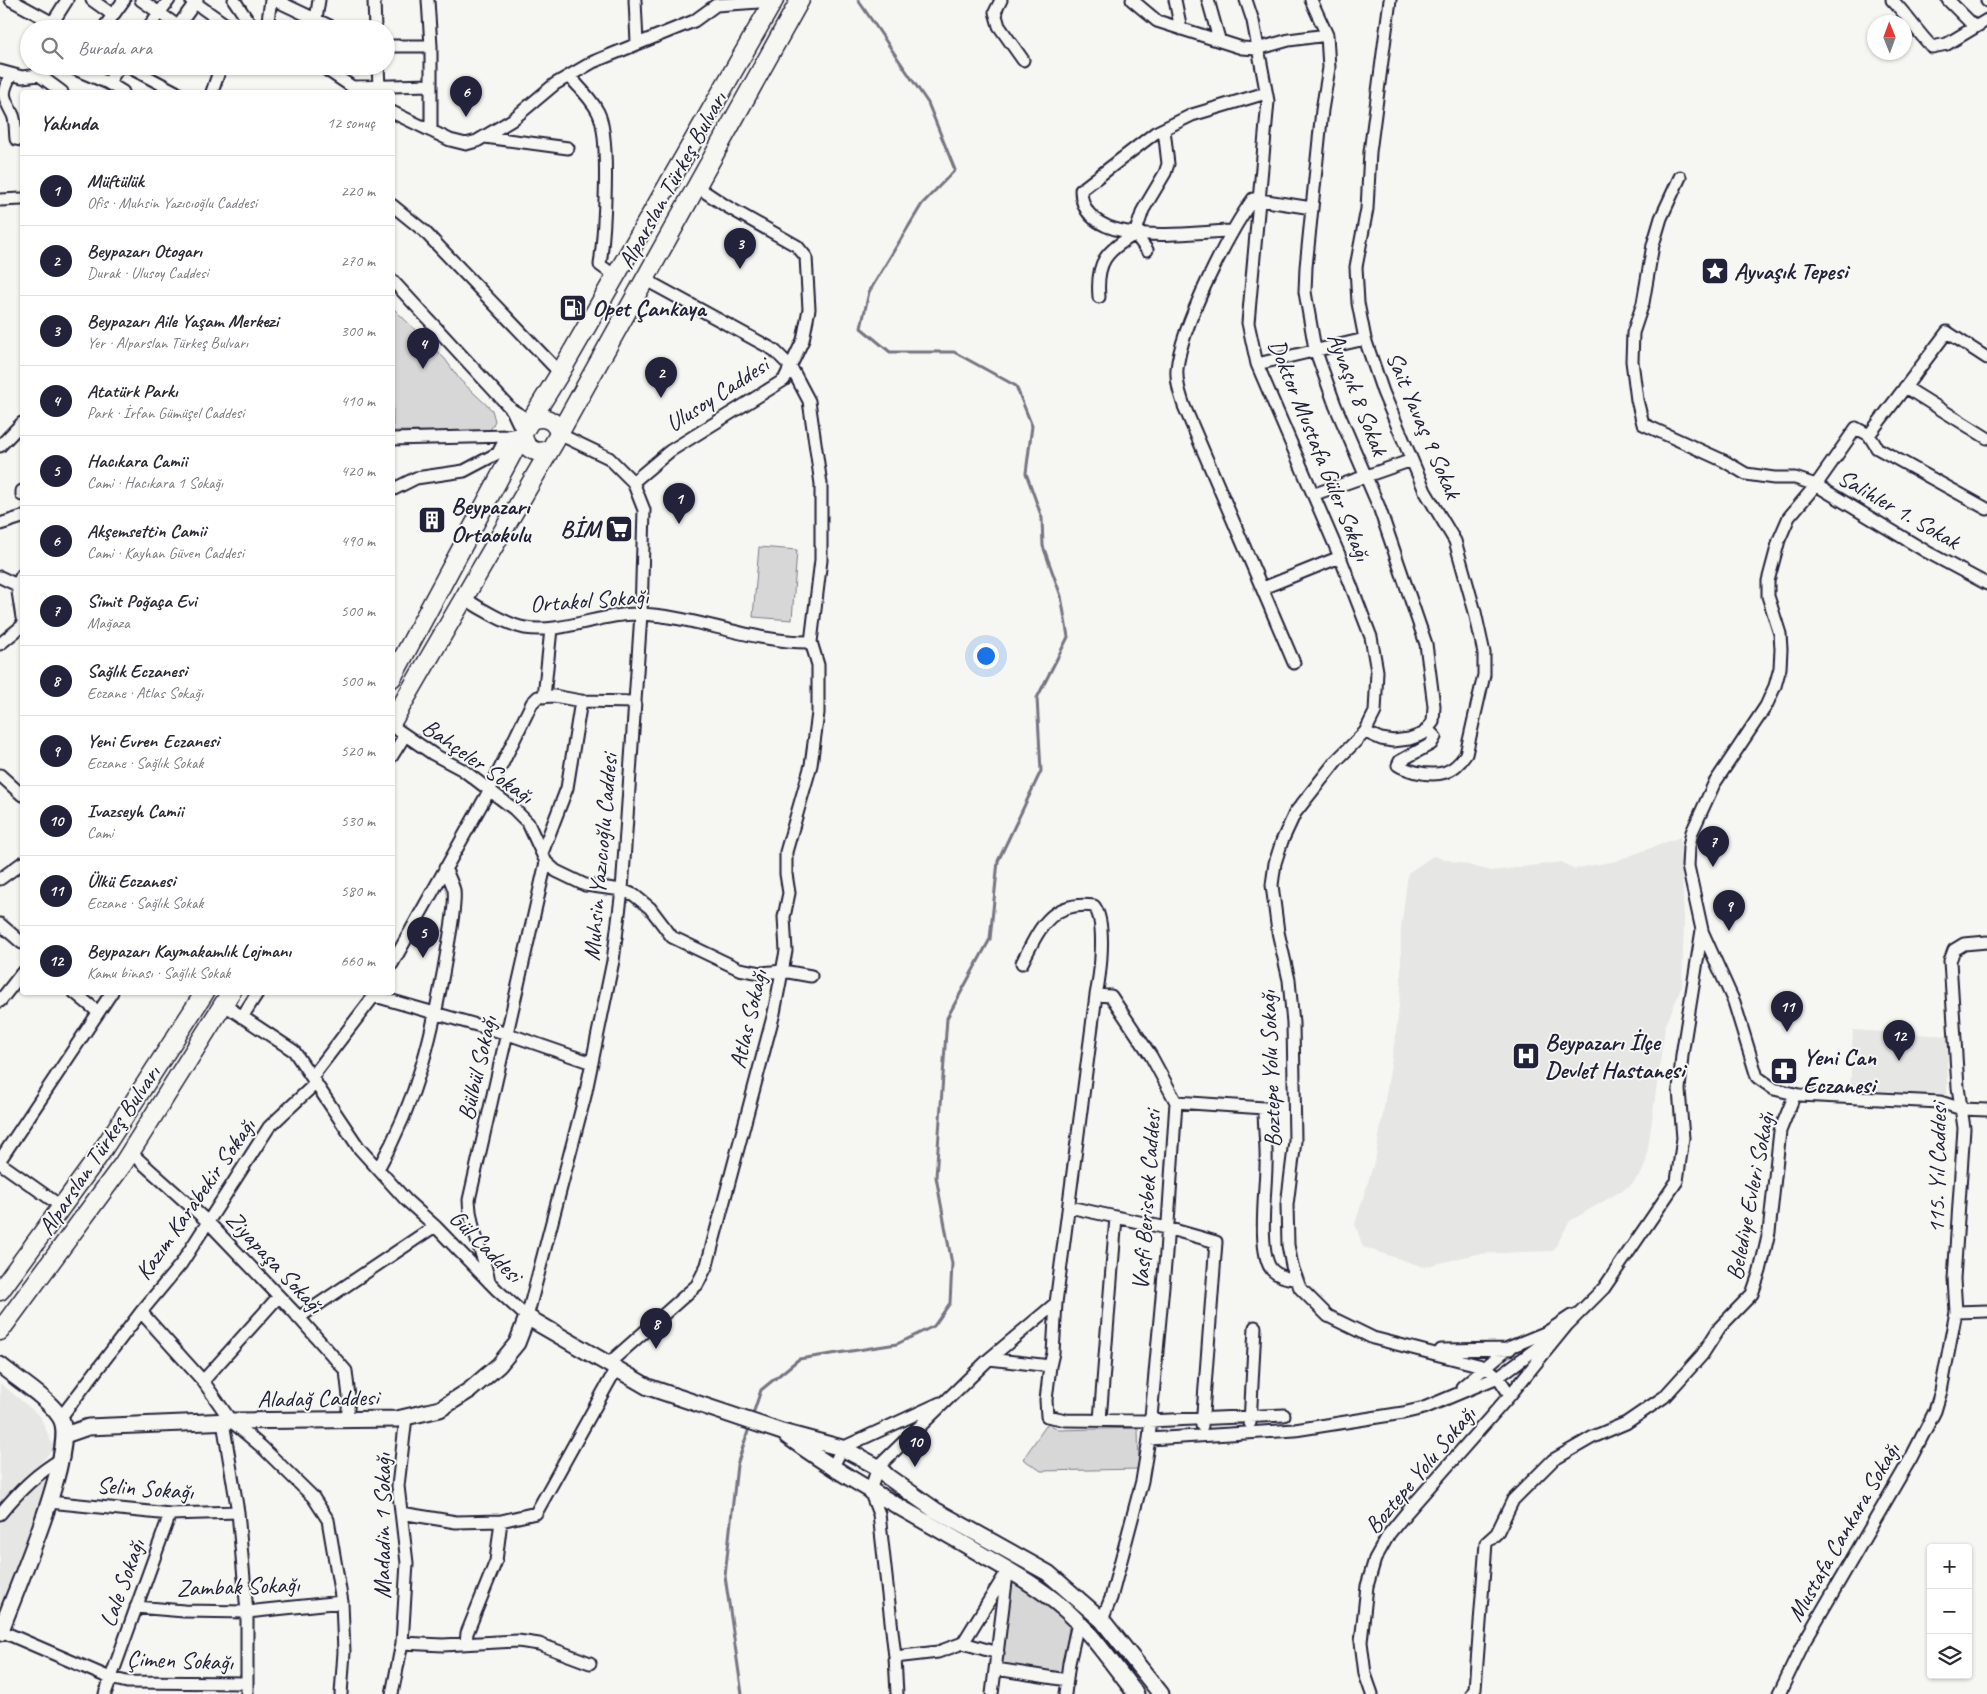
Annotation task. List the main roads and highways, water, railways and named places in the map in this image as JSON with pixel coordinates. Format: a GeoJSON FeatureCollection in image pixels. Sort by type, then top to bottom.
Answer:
{"type":"FeatureCollection","features":[{"type":"Feature","properties":{"kind":"highway","name":"Alparslan Türkeş Bulvarı"},"geometry":{"type":"LineString","coordinates":[[395,668],[400,652],[520,430],[560,373],[774,0]]}},
{"type":"Feature","properties":{"kind":"highway","name":"Alparslan Türkeş Bulvarı"},"geometry":{"type":"LineString","coordinates":[[399,728],[464,598],[555,441],[800,0]]}},
{"type":"Feature","properties":{"kind":"highway"},"geometry":{"type":"LineString","coordinates":[[539,418],[548,419],[555,425],[555,441],[539,452],[531,450],[524,442],[520,430],[539,418]]}},
{"type":"Feature","properties":{"kind":"highway","name":"Alparslan Türkeş Bulvarı"},"geometry":{"type":"LineString","coordinates":[[0,1291],[98,1157],[203,995]]}},
{"type":"Feature","properties":{"kind":"highway","name":"Alparslan Türkeş Bulvarı"},"geometry":{"type":"LineString","coordinates":[[0,1331],[130,1152],[227,998]]}},
{"type":"Feature","properties":{"kind":"main road","name":"Gül Caddesi"},"geometry":{"type":"LineString","coordinates":[[527,1317],[648,1387],[782,1432],[842,1448],[878,1467],[888,1477],[935,1510],[1048,1573],[1100,1619],[1161,1694]]}},
{"type":"Feature","properties":{"kind":"main road","name":"Aladağ Caddesi"},"geometry":{"type":"LineString","coordinates":[[66,1435],[88,1427],[227,1421],[396,1420],[440,1408],[470,1390],[499,1365],[517,1343],[527,1317]]}},
{"type":"Feature","properties":{"kind":"main road"},"geometry":{"type":"LineString","coordinates":[[0,1364],[50,1405],[61,1417],[66,1435],[63,1458],[49,1502],[0,1632]]}},
{"type":"Feature","properties":{"kind":"main road","name":"Gül Caddesi"},"geometry":{"type":"LineString","coordinates":[[782,1432],[832,1469],[1035,1587],[1078,1623],[1136,1694]]}},
{"type":"Feature","properties":{"kind":"main road"},"geometry":{"type":"LineString","coordinates":[[1083,1602],[1078,1623],[1100,1619]]}},
{"type":"Feature","properties":{"kind":"waterway"},"geometry":{"type":"LineString","coordinates":[[752,1417],[761,1390],[799,1359],[897,1344],[934,1326],[950,1303],[952,1264],[936,1177],[947,1018],[990,939],[998,861],[1041,771],[1037,698],[1068,637],[1061,596],[1043,546],[1042,518],[1026,473],[1032,426],[1016,386],[954,352],[890,352],[861,328],[869,292],[922,204],[955,170],[928,103],[858,0]]}},
{"type":"Feature","properties":{"kind":"waterway"},"geometry":{"type":"LineString","coordinates":[[742,1694],[725,1576],[737,1465],[750,1425]]}},
{"type":"Feature","properties":{"kind":"place","name":"Akşemsettin Camii"},"geometry":{"type":"Point","coordinates":[466,117]}},
{"type":"Feature","properties":{"kind":"place","name":"Beypazarı Aile Yaşam Merkezi"},"geometry":{"type":"Point","coordinates":[740,269]}},
{"type":"Feature","properties":{"kind":"place","name":"Ayvaşık Tepesi"},"geometry":{"type":"Point","coordinates":[1715,271]}},
{"type":"Feature","properties":{"kind":"place","name":"Opet Çankaya"},"geometry":{"type":"Point","coordinates":[573,308]}},
{"type":"Feature","properties":{"kind":"place","name":"Atatürk Parkı"},"geometry":{"type":"Point","coordinates":[423,369]}},
{"type":"Feature","properties":{"kind":"place","name":"Beypazarı Otogarı"},"geometry":{"type":"Point","coordinates":[661,398]}},
{"type":"Feature","properties":{"kind":"place","name":"Beypazarı Ortaokulu"},"geometry":{"type":"Point","coordinates":[432,520]}},
{"type":"Feature","properties":{"kind":"place","name":"Müftülük"},"geometry":{"type":"Point","coordinates":[679,524]}},
{"type":"Feature","properties":{"kind":"place","name":"BİM"},"geometry":{"type":"Point","coordinates":[619,529]}},
{"type":"Feature","properties":{"kind":"place","name":"Simit Poğaça Evi"},"geometry":{"type":"Point","coordinates":[1713,867]}},
{"type":"Feature","properties":{"kind":"place","name":"Yeni Evren Eczanesi"},"geometry":{"type":"Point","coordinates":[1729,931]}},
{"type":"Feature","properties":{"kind":"place","name":"Hacıkara Camii"},"geometry":{"type":"Point","coordinates":[423,958]}},
{"type":"Feature","properties":{"kind":"place","name":"Ülkü Eczanesi"},"geometry":{"type":"Point","coordinates":[1787,1032]}},
{"type":"Feature","properties":{"kind":"place","name":"Beypazarı İlçe Devlet Hastanesi"},"geometry":{"type":"Point","coordinates":[1526,1056]}},
{"type":"Feature","properties":{"kind":"place","name":"Beypazarı Kaymakamlık Lojmanı"},"geometry":{"type":"Point","coordinates":[1899,1061]}},
{"type":"Feature","properties":{"kind":"place","name":"Yeni Can Eczanesi"},"geometry":{"type":"Point","coordinates":[1784,1071]}},
{"type":"Feature","properties":{"kind":"place","name":"Sağlık Eczanesi"},"geometry":{"type":"Point","coordinates":[656,1349]}},
{"type":"Feature","properties":{"kind":"place","name":"Ivazseyh Camii"},"geometry":{"type":"Point","coordinates":[915,1467]}}]}
